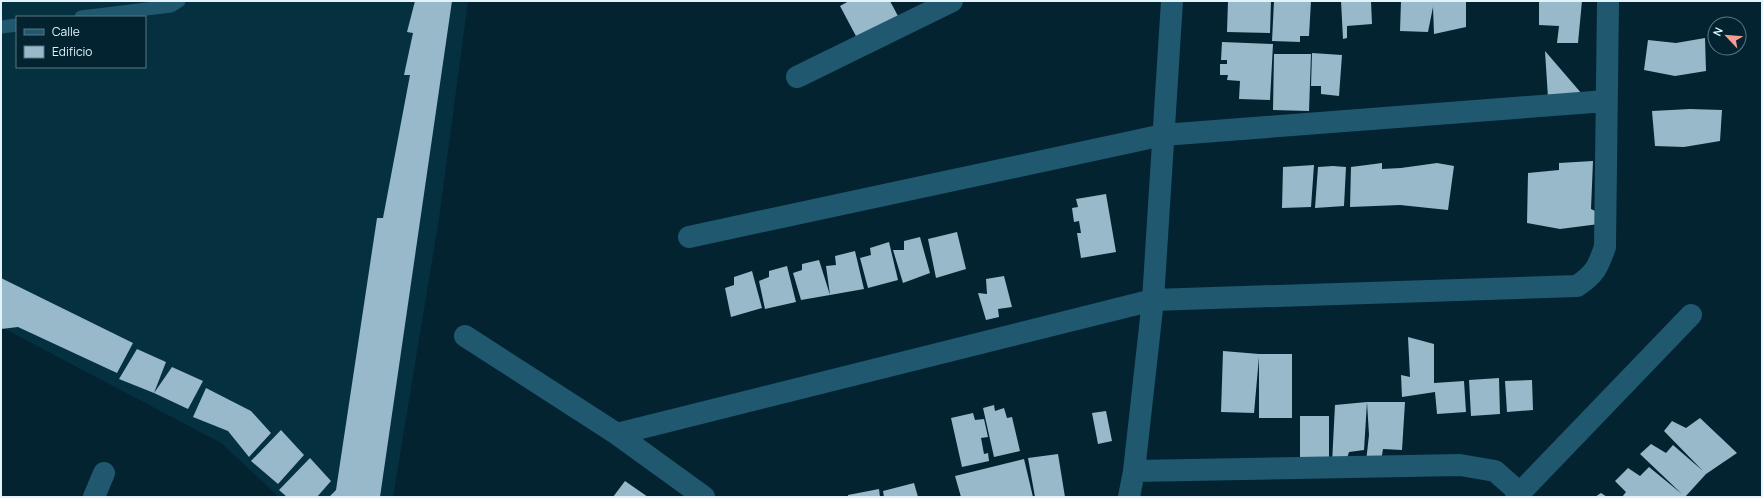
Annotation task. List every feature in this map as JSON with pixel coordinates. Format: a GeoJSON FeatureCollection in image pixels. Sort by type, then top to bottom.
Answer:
{"type":"FeatureCollection","features":[{"type":"Feature","properties":{"kind":"street"},"geometry":{"type":"LineString","coordinates":[[797,77],[952,1]]}},
{"type":"Feature","properties":{"kind":"street"},"geometry":{"type":"LineString","coordinates":[[1129,497],[1134,471],[1153,300],[1172,1]]}},
{"type":"Feature","properties":{"kind":"street"},"geometry":{"type":"LineString","coordinates":[[617,434],[1153,300],[1577,286],[1591,276],[1605,247],[1608,1]]}},
{"type":"Feature","properties":{"kind":"street"},"geometry":{"type":"LineString","coordinates":[[689,237],[1163,135],[1606,101]]}},
{"type":"Feature","properties":{"kind":"street"},"geometry":{"type":"LineString","coordinates":[[1134,471],[1460,465],[1495,472],[1518,495],[1691,315]]}},
{"type":"Feature","properties":{"kind":"street"},"geometry":{"type":"LineString","coordinates":[[465,336],[617,434],[704,497]]}},
{"type":"Feature","properties":{"kind":"street"},"geometry":{"type":"LineString","coordinates":[[94,497],[104,473]]}},
{"type":"Feature","properties":{"kind":"lane"},"geometry":{"type":"LineString","coordinates":[[89,16],[171,6],[180,1]]}},
{"type":"Feature","properties":{"kind":"lane"},"geometry":{"type":"LineString","coordinates":[[1,27],[16,25]]}},
{"type":"Feature","properties":{"kind":"shaded area"},"geometry":{"type":"Polygon","coordinates":[[[1,1],[468,1],[439,219],[393,497],[279,497],[221,443],[1,327],[1,1]]]}},
{"type":"Feature","properties":{"kind":"building"},"geometry":{"type":"Polygon","coordinates":[[[415,1],[452,1],[380,497],[329,497],[336,490],[377,218],[383,218],[410,75],[404,75],[413,33],[407,32],[415,1]]]}},
{"type":"Feature","properties":{"kind":"building"},"geometry":{"type":"Polygon","coordinates":[[[849,1],[890,1],[898,16],[857,38],[840,6],[849,1]]]}},
{"type":"Feature","properties":{"kind":"building"},"geometry":{"type":"Polygon","coordinates":[[[1228,1],[1271,1],[1270,33],[1227,32],[1228,1]]]}},
{"type":"Feature","properties":{"kind":"building"},"geometry":{"type":"Polygon","coordinates":[[[1274,1],[1311,1],[1309,36],[1300,36],[1300,42],[1272,41],[1274,1]]]}},
{"type":"Feature","properties":{"kind":"building"},"geometry":{"type":"Polygon","coordinates":[[[1341,1],[1371,1],[1372,24],[1347,26],[1347,38],[1343,39],[1341,1]]]}},
{"type":"Feature","properties":{"kind":"building"},"geometry":{"type":"Polygon","coordinates":[[[1401,1],[1466,1],[1466,27],[1434,34],[1433,7],[1428,32],[1400,31],[1401,1]]]}},
{"type":"Feature","properties":{"kind":"building"},"geometry":{"type":"Polygon","coordinates":[[[1539,1],[1582,1],[1578,43],[1557,43],[1559,26],[1539,25],[1539,1]]]}},
{"type":"Feature","properties":{"kind":"building"},"geometry":{"type":"Polygon","coordinates":[[[1705,38],[1706,71],[1675,76],[1644,70],[1648,40],[1676,43],[1705,38]]]}},
{"type":"Feature","properties":{"kind":"building"},"geometry":{"type":"Polygon","coordinates":[[[1222,42],[1273,44],[1270,100],[1239,99],[1240,81],[1227,80],[1228,75],[1220,75],[1220,64],[1227,64],[1227,60],[1221,60],[1222,42]]]}},
{"type":"Feature","properties":{"kind":"building"},"geometry":{"type":"Polygon","coordinates":[[[1545,51],[1582,94],[1548,98],[1545,51]]]}},
{"type":"Feature","properties":{"kind":"building"},"geometry":{"type":"Polygon","coordinates":[[[1312,53],[1342,55],[1339,96],[1321,94],[1321,86],[1311,86],[1312,53]]]}},
{"type":"Feature","properties":{"kind":"building"},"geometry":{"type":"Polygon","coordinates":[[[1274,54],[1311,54],[1309,111],[1273,110],[1274,54]]]}},
{"type":"Feature","properties":{"kind":"building"},"geometry":{"type":"Polygon","coordinates":[[[1690,109],[1722,110],[1720,141],[1684,147],[1655,146],[1652,111],[1690,109]]]}},
{"type":"Feature","properties":{"kind":"building"},"geometry":{"type":"Polygon","coordinates":[[[1593,161],[1591,209],[1599,213],[1599,224],[1560,229],[1527,223],[1528,173],[1559,170],[1559,163],[1593,161]]]}},
{"type":"Feature","properties":{"kind":"building"},"geometry":{"type":"Polygon","coordinates":[[[1382,163],[1382,169],[1437,163],[1454,166],[1448,210],[1400,205],[1350,207],[1351,167],[1382,163]]]}},
{"type":"Feature","properties":{"kind":"building"},"geometry":{"type":"Polygon","coordinates":[[[1314,165],[1311,207],[1282,208],[1283,167],[1314,165]]]}},
{"type":"Feature","properties":{"kind":"building"},"geometry":{"type":"Polygon","coordinates":[[[1318,167],[1346,167],[1344,206],[1315,208],[1318,167]]]}},
{"type":"Feature","properties":{"kind":"building"},"geometry":{"type":"Polygon","coordinates":[[[1106,194],[1116,252],[1081,258],[1077,233],[1081,233],[1079,221],[1074,222],[1072,208],[1078,207],[1076,199],[1106,194]]]}},
{"type":"Feature","properties":{"kind":"building"},"geometry":{"type":"Polygon","coordinates":[[[957,232],[966,269],[936,278],[928,239],[957,232]]]}},
{"type":"Feature","properties":{"kind":"building"},"geometry":{"type":"Polygon","coordinates":[[[920,237],[930,273],[903,283],[893,250],[904,250],[904,241],[920,237]]]}},
{"type":"Feature","properties":{"kind":"building"},"geometry":{"type":"Polygon","coordinates":[[[889,242],[898,280],[868,288],[860,258],[871,255],[870,248],[889,242]]]}},
{"type":"Feature","properties":{"kind":"building"},"geometry":{"type":"Polygon","coordinates":[[[855,251],[864,289],[830,295],[826,266],[836,265],[835,256],[855,251]]]}},
{"type":"Feature","properties":{"kind":"building"},"geometry":{"type":"Polygon","coordinates":[[[819,260],[830,295],[801,300],[793,273],[802,270],[802,264],[819,260]]]}},
{"type":"Feature","properties":{"kind":"building"},"geometry":{"type":"Polygon","coordinates":[[[787,266],[796,302],[765,309],[759,281],[769,277],[769,271],[787,266]]]}},
{"type":"Feature","properties":{"kind":"building"},"geometry":{"type":"Polygon","coordinates":[[[752,271],[762,308],[731,317],[725,288],[734,285],[734,277],[752,271]]]}},
{"type":"Feature","properties":{"kind":"building"},"geometry":{"type":"Polygon","coordinates":[[[1004,276],[1012,307],[998,309],[999,317],[986,320],[978,293],[987,294],[986,279],[1004,276]]]}},
{"type":"Feature","properties":{"kind":"building"},"geometry":{"type":"Polygon","coordinates":[[[1,278],[133,343],[117,373],[18,327],[1,329],[1,278]]]}},
{"type":"Feature","properties":{"kind":"building"},"geometry":{"type":"Polygon","coordinates":[[[1408,337],[1434,344],[1434,383],[1464,381],[1466,412],[1437,414],[1435,392],[1402,397],[1401,375],[1410,377],[1408,337]]]}},
{"type":"Feature","properties":{"kind":"building"},"geometry":{"type":"Polygon","coordinates":[[[137,349],[166,362],[154,393],[119,379],[137,349]]]}},
{"type":"Feature","properties":{"kind":"building"},"geometry":{"type":"Polygon","coordinates":[[[1223,351],[1259,354],[1292,354],[1292,418],[1259,418],[1259,357],[1254,413],[1221,412],[1223,351]]]}},
{"type":"Feature","properties":{"kind":"building"},"geometry":{"type":"Polygon","coordinates":[[[172,367],[203,381],[188,409],[154,393],[172,367]]]}},
{"type":"Feature","properties":{"kind":"building"},"geometry":{"type":"Polygon","coordinates":[[[1499,378],[1500,414],[1471,416],[1469,380],[1499,378]]]}},
{"type":"Feature","properties":{"kind":"building"},"geometry":{"type":"Polygon","coordinates":[[[1532,380],[1533,410],[1507,412],[1505,381],[1532,380]]]}},
{"type":"Feature","properties":{"kind":"building"},"geometry":{"type":"Polygon","coordinates":[[[206,388],[251,411],[271,433],[249,457],[228,431],[193,417],[206,388]]]}},
{"type":"Feature","properties":{"kind":"building"},"geometry":{"type":"Polygon","coordinates":[[[1367,402],[1405,402],[1402,450],[1383,449],[1381,461],[1366,462],[1369,435],[1367,402]]]}},
{"type":"Feature","properties":{"kind":"building"},"geometry":{"type":"Polygon","coordinates":[[[1367,402],[1364,450],[1349,452],[1345,464],[1332,463],[1335,405],[1367,402]]]}},
{"type":"Feature","properties":{"kind":"building"},"geometry":{"type":"Polygon","coordinates":[[[994,405],[995,411],[1004,408],[1007,418],[1012,417],[1020,451],[994,457],[983,408],[994,405]]]}},
{"type":"Feature","properties":{"kind":"building"},"geometry":{"type":"Polygon","coordinates":[[[1106,411],[1112,441],[1098,444],[1092,413],[1106,411]]]}},
{"type":"Feature","properties":{"kind":"building"},"geometry":{"type":"Polygon","coordinates":[[[973,413],[975,420],[984,419],[988,437],[981,438],[984,454],[988,453],[989,461],[962,467],[951,418],[973,413]]]}},
{"type":"Feature","properties":{"kind":"building"},"geometry":{"type":"Polygon","coordinates":[[[1300,416],[1329,416],[1329,459],[1300,459],[1300,416]]]}},
{"type":"Feature","properties":{"kind":"building"},"geometry":{"type":"Polygon","coordinates":[[[1700,418],[1737,453],[1706,474],[1685,497],[1622,497],[1626,492],[1615,481],[1628,468],[1640,476],[1649,467],[1682,494],[1640,454],[1651,444],[1666,453],[1673,445],[1703,471],[1664,431],[1672,421],[1686,428],[1700,418]]]}},
{"type":"Feature","properties":{"kind":"building"},"geometry":{"type":"Polygon","coordinates":[[[281,430],[304,455],[278,484],[251,461],[281,430]]]}},
{"type":"Feature","properties":{"kind":"building"},"geometry":{"type":"Polygon","coordinates":[[[1058,454],[1065,497],[1035,497],[1028,458],[1058,454]]]}},
{"type":"Feature","properties":{"kind":"building"},"geometry":{"type":"Polygon","coordinates":[[[310,458],[331,481],[317,497],[287,497],[279,490],[310,458]]]}},
{"type":"Feature","properties":{"kind":"building"},"geometry":{"type":"Polygon","coordinates":[[[1024,459],[1033,497],[961,497],[955,476],[1024,459]]]}},
{"type":"Feature","properties":{"kind":"building"},"geometry":{"type":"Polygon","coordinates":[[[625,481],[648,497],[613,497],[625,481]]]}},
{"type":"Feature","properties":{"kind":"building"},"geometry":{"type":"Polygon","coordinates":[[[914,483],[918,497],[884,497],[883,491],[914,483]]]}},
{"type":"Feature","properties":{"kind":"building"},"geometry":{"type":"Polygon","coordinates":[[[879,489],[880,497],[848,497],[848,495],[879,489]]]}},
{"type":"Feature","properties":{"kind":"building"},"geometry":{"type":"Polygon","coordinates":[[[1601,493],[1607,497],[1595,497],[1601,493]]]}}]}
